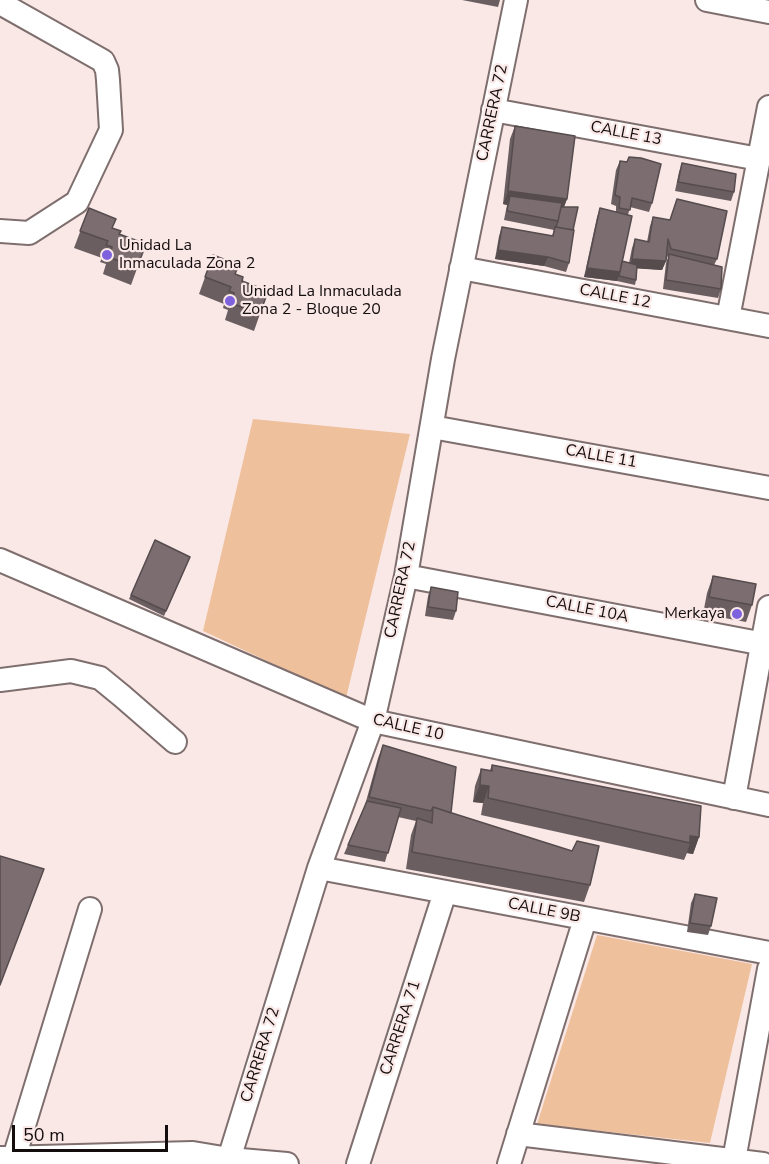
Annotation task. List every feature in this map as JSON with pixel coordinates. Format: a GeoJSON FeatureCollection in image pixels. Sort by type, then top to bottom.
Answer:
{"type":"FeatureCollection","features":[{"type":"Feature","properties":{"kind":"street","name":"CARRERA 72"},"geometry":{"type":"LineString","coordinates":[[231,1162],[319,868],[373,721],[406,576],[461,268],[516,0]]}},
{"type":"Feature","properties":{"kind":"street"},"geometry":{"type":"LineString","coordinates":[[707,0],[769,12]]}},
{"type":"Feature","properties":{"kind":"street"},"geometry":{"type":"LineString","coordinates":[[0,3],[103,61],[107,70],[111,130],[77,202],[29,233],[0,231]]}},
{"type":"Feature","properties":{"kind":"street"},"geometry":{"type":"LineString","coordinates":[[728,318],[769,107]]}},
{"type":"Feature","properties":{"kind":"street","name":"CALLE 13"},"geometry":{"type":"LineString","coordinates":[[494,110],[759,159]]}},
{"type":"Feature","properties":{"kind":"street","name":"CALLE 12"},"geometry":{"type":"LineString","coordinates":[[461,268],[769,326]]}},
{"type":"Feature","properties":{"kind":"street","name":"CALLE 11"},"geometry":{"type":"LineString","coordinates":[[432,427],[769,488]]}},
{"type":"Feature","properties":{"kind":"street","name":"CALLE 10"},"geometry":{"type":"LineString","coordinates":[[0,560],[373,721],[769,805]]}},
{"type":"Feature","properties":{"kind":"street","name":"CALLE 10A"},"geometry":{"type":"LineString","coordinates":[[406,576],[766,644]]}},
{"type":"Feature","properties":{"kind":"street"},"geometry":{"type":"LineString","coordinates":[[734,798],[766,644],[769,607]]}},
{"type":"Feature","properties":{"kind":"street"},"geometry":{"type":"LineString","coordinates":[[0,680],[72,671],[100,678],[175,741]]}},
{"type":"Feature","properties":{"kind":"street","name":"CALLE 9B"},"geometry":{"type":"LineString","coordinates":[[319,868],[769,953]]}},
{"type":"Feature","properties":{"kind":"street","name":"CARRERA 71"},"geometry":{"type":"LineString","coordinates":[[358,1164],[445,892]]}},
{"type":"Feature","properties":{"kind":"street"},"geometry":{"type":"LineString","coordinates":[[90,909],[7,1158],[193,1154],[231,1162],[287,1164]]}},
{"type":"Feature","properties":{"kind":"street"},"geometry":{"type":"LineString","coordinates":[[509,1164],[585,919]]}},
{"type":"Feature","properties":{"kind":"street"},"geometry":{"type":"LineString","coordinates":[[734,1160],[769,969]]}},
{"type":"Feature","properties":{"kind":"street"},"geometry":{"type":"LineString","coordinates":[[518,1134],[763,1164]]}},
{"type":"Feature","properties":{"kind":"shaded area"},"geometry":{"type":"Polygon","coordinates":[[[253,419],[410,434],[346,698],[203,631],[253,419]]]}},
{"type":"Feature","properties":{"kind":"shaded area"},"geometry":{"type":"Polygon","coordinates":[[[597,935],[752,964],[710,1143],[537,1124],[597,935]]]}},
{"type":"Feature","properties":{"kind":"building"},"geometry":{"type":"Polygon","coordinates":[[[515,126],[575,136],[567,199],[508,191],[515,126]]]}},
{"type":"Feature","properties":{"kind":"building"},"geometry":{"type":"Polygon","coordinates":[[[629,157],[661,164],[652,203],[632,198],[630,210],[619,208],[620,197],[615,195],[620,161],[627,162],[629,157]]]}},
{"type":"Feature","properties":{"kind":"building"},"geometry":{"type":"Polygon","coordinates":[[[682,163],[736,174],[734,192],[678,182],[682,163]]]}},
{"type":"Feature","properties":{"kind":"building"},"geometry":{"type":"Polygon","coordinates":[[[510,196],[562,203],[558,221],[507,211],[510,196]]]}},
{"type":"Feature","properties":{"kind":"building"},"geometry":{"type":"Polygon","coordinates":[[[677,199],[727,211],[717,259],[671,249],[668,239],[666,261],[632,259],[635,239],[649,242],[653,217],[670,220],[677,199]]]}},
{"type":"Feature","properties":{"kind":"building"},"geometry":{"type":"Polygon","coordinates":[[[561,207],[578,207],[573,230],[556,227],[561,207]]]}},
{"type":"Feature","properties":{"kind":"building"},"geometry":{"type":"Polygon","coordinates":[[[89,208],[116,219],[112,228],[121,231],[119,234],[146,244],[137,268],[109,257],[112,247],[106,245],[108,241],[80,231],[89,208]]]}},
{"type":"Feature","properties":{"kind":"building"},"geometry":{"type":"Polygon","coordinates":[[[600,208],[632,216],[620,272],[587,268],[600,208]]]}},
{"type":"Feature","properties":{"kind":"building"},"geometry":{"type":"Polygon","coordinates":[[[502,227],[553,236],[555,227],[574,230],[569,263],[548,257],[498,250],[502,227]]]}},
{"type":"Feature","properties":{"kind":"building"},"geometry":{"type":"Polygon","coordinates":[[[669,254],[722,267],[721,289],[666,280],[669,254]]]}},
{"type":"Feature","properties":{"kind":"building"},"geometry":{"type":"Polygon","coordinates":[[[213,255],[239,265],[235,274],[243,277],[242,281],[268,291],[260,314],[231,303],[234,293],[229,291],[231,287],[205,277],[213,255]]]}},
{"type":"Feature","properties":{"kind":"building"},"geometry":{"type":"Polygon","coordinates":[[[622,261],[637,265],[636,280],[619,276],[622,261]]]}},
{"type":"Feature","properties":{"kind":"building"},"geometry":{"type":"Polygon","coordinates":[[[155,540],[190,557],[166,611],[131,595],[155,540]]]}},
{"type":"Feature","properties":{"kind":"building"},"geometry":{"type":"Polygon","coordinates":[[[713,576],[756,584],[752,605],[709,597],[713,576]]]}},
{"type":"Feature","properties":{"kind":"building"},"geometry":{"type":"Polygon","coordinates":[[[431,587],[458,592],[456,611],[428,607],[431,587]]]}},
{"type":"Feature","properties":{"kind":"building"},"geometry":{"type":"Polygon","coordinates":[[[383,745],[456,767],[451,813],[433,807],[431,811],[369,797],[383,745]]]}},
{"type":"Feature","properties":{"kind":"building"},"geometry":{"type":"Polygon","coordinates":[[[492,765],[701,806],[699,837],[690,836],[690,843],[488,798],[489,786],[480,785],[481,769],[492,771],[492,765]]]}},
{"type":"Feature","properties":{"kind":"building"},"geometry":{"type":"Polygon","coordinates":[[[367,801],[401,808],[388,853],[348,845],[367,801]]]}},
{"type":"Feature","properties":{"kind":"building"},"geometry":{"type":"Polygon","coordinates":[[[433,807],[572,851],[577,841],[599,846],[590,885],[412,852],[417,818],[432,823],[433,807]]]}},
{"type":"Feature","properties":{"kind":"building"},"geometry":{"type":"Polygon","coordinates":[[[0,856],[44,869],[0,985],[0,856]]]}},
{"type":"Feature","properties":{"kind":"building"},"geometry":{"type":"Polygon","coordinates":[[[695,894],[717,898],[711,926],[690,923],[695,894]]]}},
{"type":"Feature","properties":{"kind":"place","name":"Unidad La Inmaculada Zona 2"},"geometry":{"type":"Point","coordinates":[107,255]}},
{"type":"Feature","properties":{"kind":"place","name":"Unidad La Inmaculada Zona 2 - Bloque 20"},"geometry":{"type":"Point","coordinates":[230,301]}},
{"type":"Feature","properties":{"kind":"place","name":"Merkaya"},"geometry":{"type":"Point","coordinates":[737,614]}}]}
